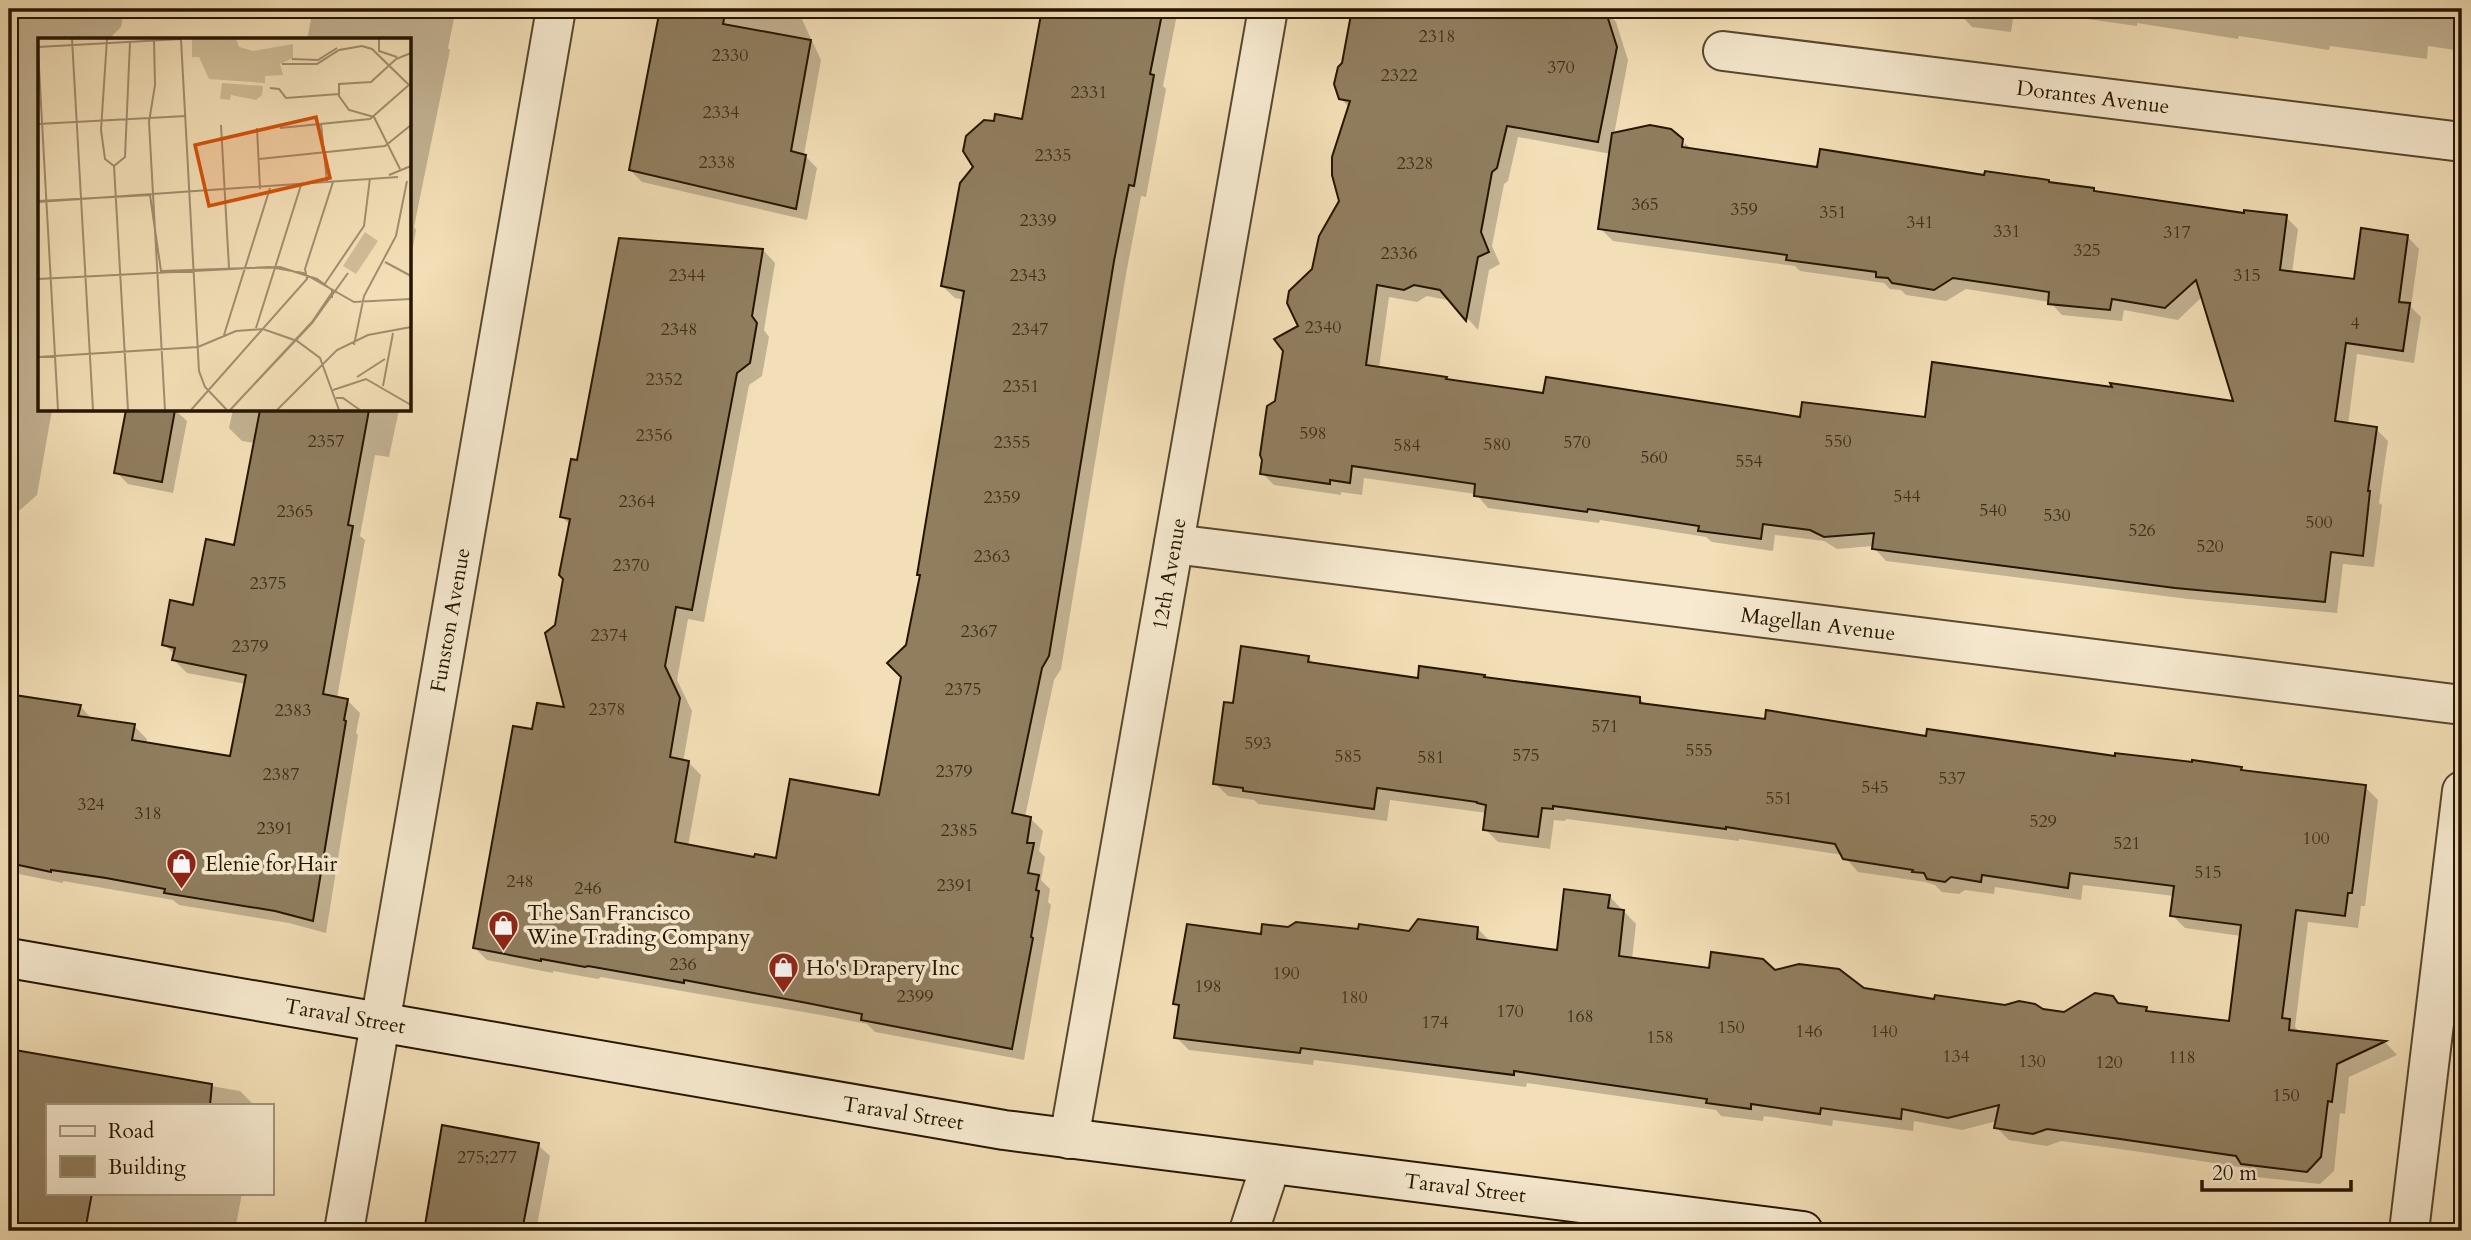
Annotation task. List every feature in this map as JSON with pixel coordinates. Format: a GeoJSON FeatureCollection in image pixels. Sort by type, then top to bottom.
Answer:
{"type":"FeatureCollection","features":[{"type":"Feature","properties":{"kind":"street","name":"Funston Avenue"},"geometry":{"type":"LineString","coordinates":[[344,1231],[556,9]]}},
{"type":"Feature","properties":{"kind":"street","name":"12th Avenue"},"geometry":{"type":"LineString","coordinates":[[1069,1139],[1268,9]]}},
{"type":"Feature","properties":{"kind":"street","name":"Dorantes Avenue"},"geometry":{"type":"LineString","coordinates":[[1723,51],[2462,142]]}},
{"type":"Feature","properties":{"kind":"street","name":"Magellan Avenue"},"geometry":{"type":"LineString","coordinates":[[1174,544],[2462,705]]}},
{"type":"Feature","properties":{"kind":"street"},"geometry":{"type":"LineString","coordinates":[[2409,1231],[2462,791]]}},
{"type":"Feature","properties":{"kind":"street","name":"Taraval Street"},"geometry":{"type":"LineString","coordinates":[[9,958],[843,1104],[1069,1139],[1803,1231]]}},
{"type":"Feature","properties":{"kind":"street"},"geometry":{"type":"LineString","coordinates":[[1249,1231],[1271,1164]]}},
{"type":"Feature","properties":{"kind":"building"},"geometry":{"type":"Polygon","coordinates":[[[660,9],[726,9],[723,24],[811,40],[791,151],[806,155],[796,209],[629,170],[660,9]]]}},
{"type":"Feature","properties":{"kind":"building"},"geometry":{"type":"Polygon","coordinates":[[[1042,9],[1163,9],[1150,74],[1154,75],[1134,186],[1129,185],[1114,261],[1049,656],[1042,668],[1012,813],[1031,817],[1027,843],[1034,843],[1028,873],[1039,875],[1036,890],[1039,891],[1012,1049],[861,1020],[862,1014],[807,1003],[684,980],[684,983],[473,948],[513,726],[532,729],[537,703],[564,707],[545,633],[555,625],[563,579],[559,575],[570,519],[560,517],[571,459],[577,460],[619,238],[763,249],[752,316],[757,323],[750,363],[737,373],[692,610],[676,607],[665,666],[680,698],[670,757],[689,761],[675,842],[754,857],[755,854],[776,858],[790,779],[879,795],[901,677],[887,663],[906,645],[920,575],[917,575],[964,291],[941,286],[960,183],[973,167],[963,151],[966,136],[984,120],[994,121],[995,114],[1022,119],[1042,9]]]}},
{"type":"Feature","properties":{"kind":"building"},"geometry":{"type":"Polygon","coordinates":[[[1352,9],[1605,9],[1617,47],[1598,142],[1507,126],[1497,168],[1492,172],[1481,232],[1489,252],[1478,257],[1466,321],[1440,290],[1414,285],[1404,290],[1377,285],[1366,365],[1543,393],[1546,377],[1800,417],[1802,402],[1925,417],[1932,362],[2233,401],[2196,280],[2165,308],[2112,299],[2110,310],[2048,304],[2049,292],[1953,278],[1934,290],[1892,283],[1888,278],[1876,277],[1876,272],[1786,260],[1787,255],[1598,229],[1612,133],[1650,125],[1671,129],[1683,139],[1682,147],[1817,167],[1820,149],[1984,175],[1985,171],[2049,180],[2094,188],[2094,191],[2244,213],[2244,210],[2287,215],[2280,270],[2354,279],[2361,228],[2408,235],[2399,302],[2410,303],[2403,351],[2346,343],[2335,421],[2377,427],[2363,556],[2331,552],[2325,602],[2175,588],[1872,549],[1874,533],[1824,537],[1810,530],[1763,524],[1761,539],[1698,531],[1699,526],[1588,509],[1587,512],[1474,496],[1475,484],[1352,466],[1350,483],[1330,480],[1330,484],[1260,474],[1267,406],[1275,401],[1283,351],[1274,339],[1298,326],[1287,303],[1289,291],[1312,269],[1319,236],[1339,201],[1332,175],[1332,157],[1350,101],[1339,99],[1334,84],[1338,67],[1342,63],[1352,9]]]}},
{"type":"Feature","properties":{"kind":"building"},"geometry":{"type":"Polygon","coordinates":[[[126,411],[175,411],[162,482],[114,473],[126,411]]]}},
{"type":"Feature","properties":{"kind":"building"},"geometry":{"type":"Polygon","coordinates":[[[260,411],[369,411],[348,525],[353,526],[323,694],[348,699],[313,921],[275,911],[164,893],[165,889],[9,863],[9,721],[14,695],[81,705],[78,716],[135,724],[132,740],[230,756],[246,675],[172,660],[175,648],[162,645],[170,600],[193,605],[206,539],[234,545],[260,411]]]}},
{"type":"Feature","properties":{"kind":"building"},"geometry":{"type":"Polygon","coordinates":[[[1241,646],[1309,656],[1308,662],[1418,678],[1419,666],[1640,697],[1640,703],[1765,719],[1766,710],[1926,736],[1927,729],[2115,756],[2115,753],[2192,760],[2242,767],[2241,770],[2366,785],[2352,893],[2348,893],[2345,916],[2296,910],[2282,1018],[2290,1019],[2289,1030],[2386,1041],[2337,1064],[2332,1102],[2328,1101],[2321,1157],[2307,1172],[2241,1164],[2236,1156],[2120,1139],[2047,1129],[2033,1134],[1994,1128],[1999,1105],[1948,1118],[1902,1109],[1901,1119],[1821,1108],[1820,1114],[1751,1104],[1751,1109],[1706,1103],[1707,1099],[1514,1071],[1514,1075],[1301,1048],[1300,1053],[1174,1038],[1179,1005],[1173,1004],[1187,924],[1261,934],[1262,924],[1288,927],[1296,922],[1358,929],[1359,924],[1409,931],[1418,919],[1478,927],[1477,939],[1557,950],[1564,889],[1610,895],[1608,908],[1624,910],[1619,956],[1709,968],[1711,952],[1763,959],[1775,970],[1799,964],[1839,969],[1864,988],[1934,999],[1935,995],[2005,1005],[2019,1001],[2064,1012],[2095,993],[2113,996],[2118,1003],[2147,1007],[2146,1011],[2229,1021],[2241,925],[2170,916],[2174,886],[2070,873],[2068,888],[1982,875],[1981,882],[1951,877],[1945,882],[1927,879],[1924,873],[1912,872],[1913,870],[1843,859],[1835,844],[1726,827],[1553,806],[1553,809],[1542,808],[1538,837],[1483,830],[1486,805],[1477,802],[1377,788],[1374,809],[1243,791],[1243,788],[1213,784],[1224,702],[1233,703],[1241,646]]]}},
{"type":"Feature","properties":{"kind":"building"},"geometry":{"type":"Polygon","coordinates":[[[9,1049],[212,1084],[210,1104],[46,1104],[46,1194],[92,1194],[85,1231],[9,1231],[9,1049]]]}},
{"type":"Feature","properties":{"kind":"building"},"geometry":{"type":"Polygon","coordinates":[[[442,1125],[539,1143],[522,1231],[424,1231],[442,1125]]]}},
{"type":"Feature","properties":{"kind":"place","name":"Elenie for Hair"},"geometry":{"type":"Point","coordinates":[182,891]}},
{"type":"Feature","properties":{"kind":"place","name":"The San Francisco Wine Trading Company"},"geometry":{"type":"Point","coordinates":[504,952]}},
{"type":"Feature","properties":{"kind":"place","name":"Ho's Drapery Inc"},"geometry":{"type":"Point","coordinates":[783,995]}}]}
